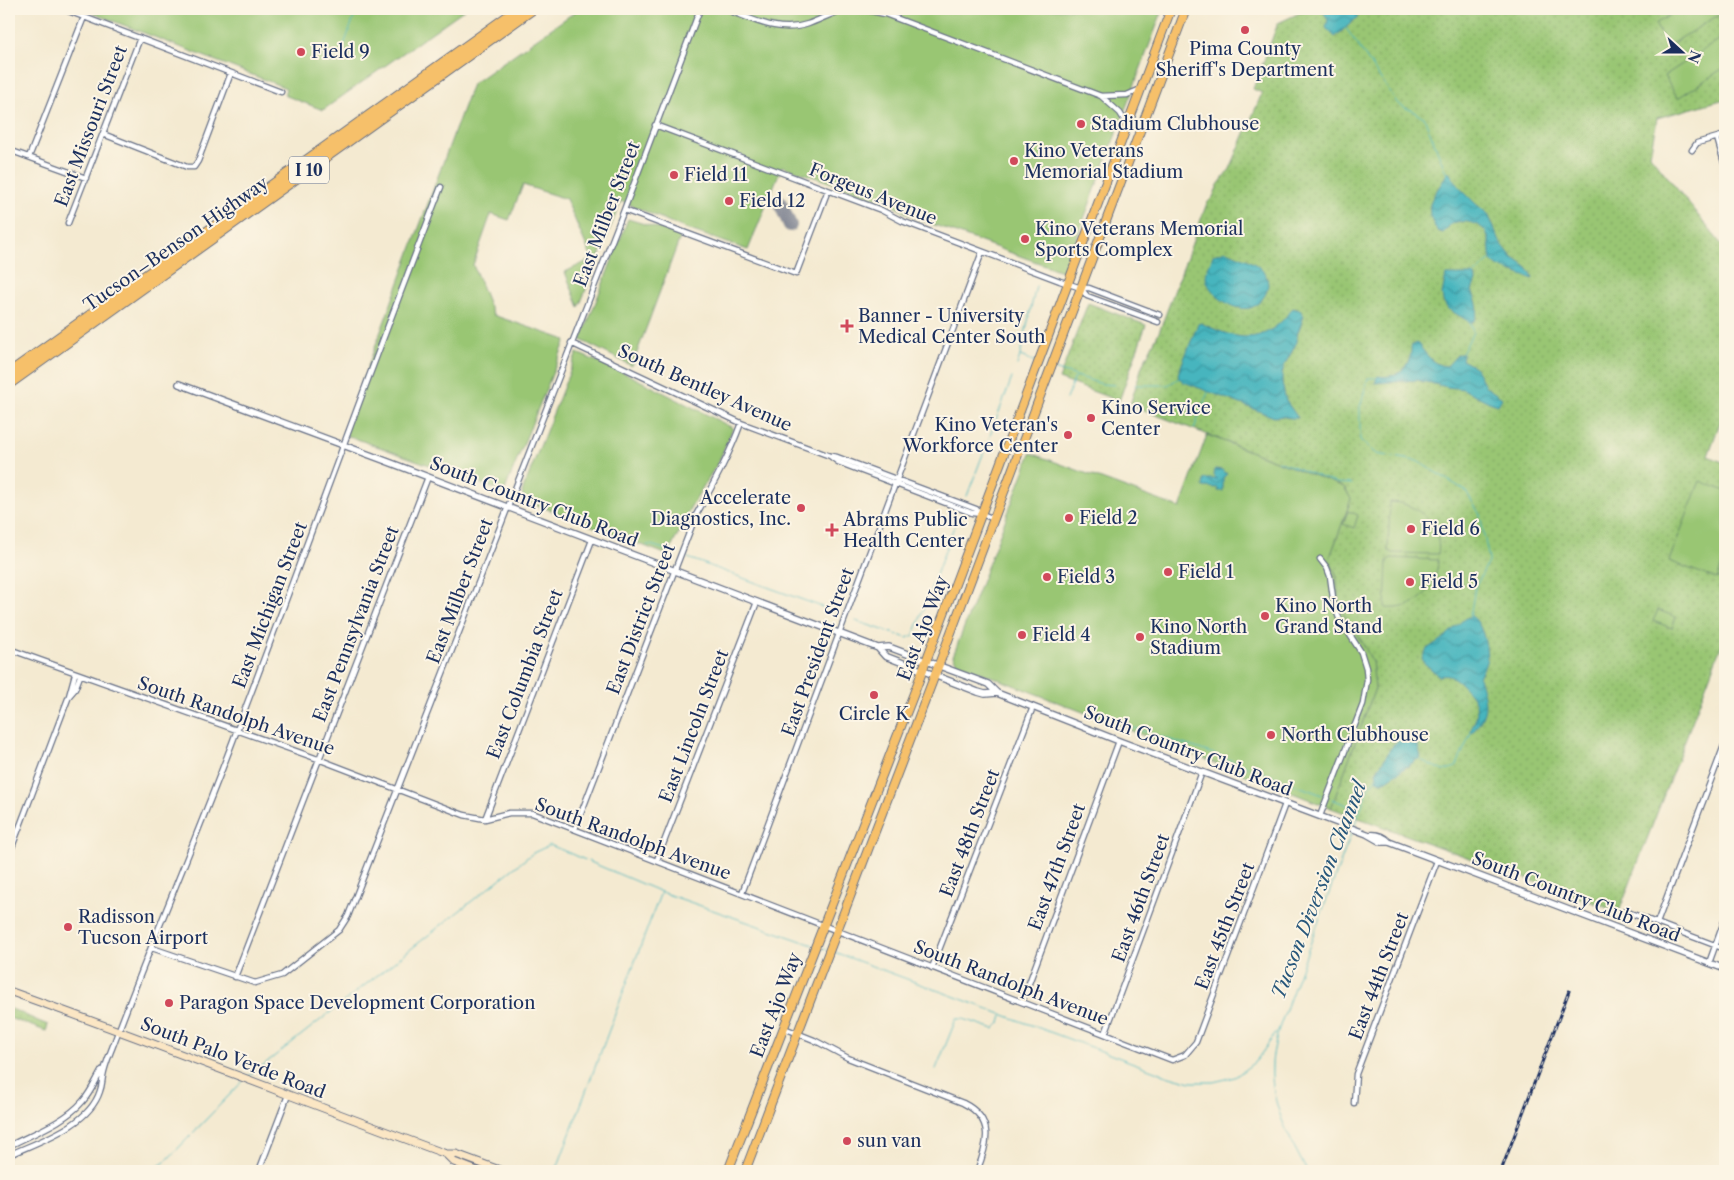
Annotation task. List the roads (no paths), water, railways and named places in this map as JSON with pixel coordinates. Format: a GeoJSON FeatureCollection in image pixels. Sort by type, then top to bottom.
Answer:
{"type":"FeatureCollection","features":[{"type":"Feature","properties":{"kind":"highway","name":"Tucson–Benson Highway"},"geometry":{"type":"LineString","coordinates":[[9,373],[518,9]]}},
{"type":"Feature","properties":{"kind":"highway","name":"Tucson–Benson Highway"},"geometry":{"type":"LineString","coordinates":[[9,384],[534,9]]}},
{"type":"Feature","properties":{"kind":"main road","name":"East Ajo Way"},"geometry":{"type":"LineString","coordinates":[[728,1171],[923,671],[1171,9]]}},
{"type":"Feature","properties":{"kind":"main road","name":"East Ajo Way"},"geometry":{"type":"LineString","coordinates":[[745,1171],[935,675],[1186,9]]}},
{"type":"Feature","properties":{"kind":"main road"},"geometry":{"type":"LineString","coordinates":[[874,796],[887,801]]}},
{"type":"Feature","properties":{"kind":"main road","name":"South Palo Verde Road"},"geometry":{"type":"LineString","coordinates":[[9,991],[119,1030],[446,1154],[456,1154],[502,1171]]}},
{"type":"Feature","properties":{"kind":"main road","name":"South Palo Verde Road"},"geometry":{"type":"LineString","coordinates":[[446,1154],[454,1162],[477,1171]]}},
{"type":"Feature","properties":{"kind":"street"},"geometry":{"type":"LineString","coordinates":[[63,9],[280,92]]}},
{"type":"Feature","properties":{"kind":"street","name":"East Milber Street"},"geometry":{"type":"LineString","coordinates":[[152,948],[255,983],[282,975],[339,930],[348,916],[624,210],[700,9]]}},
{"type":"Feature","properties":{"kind":"street"},"geometry":{"type":"LineString","coordinates":[[725,9],[780,28],[807,24],[837,11],[848,9]]}},
{"type":"Feature","properties":{"kind":"street"},"geometry":{"type":"LineString","coordinates":[[862,9],[885,14],[1101,96],[1120,113],[1128,126]]}},
{"type":"Feature","properties":{"kind":"street"},"geometry":{"type":"LineString","coordinates":[[30,157],[84,17]]}},
{"type":"Feature","properties":{"kind":"street","name":"East Missouri Street"},"geometry":{"type":"LineString","coordinates":[[68,224],[140,38]]}},
{"type":"Feature","properties":{"kind":"street"},"geometry":{"type":"LineString","coordinates":[[103,134],[194,168],[232,73]]}},
{"type":"Feature","properties":{"kind":"street"},"geometry":{"type":"LineString","coordinates":[[1101,96],[1127,95],[1142,89]]}},
{"type":"Feature","properties":{"kind":"street","name":"Forgeus Avenue"},"geometry":{"type":"LineString","coordinates":[[656,125],[828,190],[982,252],[1068,284],[1089,288],[1160,315]]}},
{"type":"Feature","properties":{"kind":"street"},"geometry":{"type":"LineString","coordinates":[[1692,150],[1698,143],[1725,135]]}},
{"type":"Feature","properties":{"kind":"street"},"geometry":{"type":"LineString","coordinates":[[1717,138],[1725,166]]}},
{"type":"Feature","properties":{"kind":"street"},"geometry":{"type":"LineString","coordinates":[[9,150],[86,178]]}},
{"type":"Feature","properties":{"kind":"street","name":"East Michigan Street"},"geometry":{"type":"LineString","coordinates":[[105,1065],[237,731],[440,187]]}},
{"type":"Feature","properties":{"kind":"street"},"geometry":{"type":"LineString","coordinates":[[624,210],[796,274],[828,190]]}},
{"type":"Feature","properties":{"kind":"street","name":"East President Street"},"geometry":{"type":"LineString","coordinates":[[742,894],[982,252]]}},
{"type":"Feature","properties":{"kind":"street","name":"Forgeus Avenue"},"geometry":{"type":"LineString","coordinates":[[1081,288],[1087,296],[1158,322]]}},
{"type":"Feature","properties":{"kind":"street","name":"South Bentley Avenue"},"geometry":{"type":"LineString","coordinates":[[571,343],[741,422],[896,481],[976,509],[994,519]]}},
{"type":"Feature","properties":{"kind":"street","name":"South Country Club Road"},"geometry":{"type":"LineString","coordinates":[[179,384],[878,648],[885,656],[923,671],[985,694],[997,693]]}},
{"type":"Feature","properties":{"kind":"street","name":"East District Street"},"geometry":{"type":"LineString","coordinates":[[575,829],[696,515],[725,461],[741,422]]}},
{"type":"Feature","properties":{"kind":"street","name":"East Pennsylvania Street"},"geometry":{"type":"LineString","coordinates":[[235,977],[428,477]]}},
{"type":"Feature","properties":{"kind":"street","name":"East Columbia Street"},"geometry":{"type":"LineString","coordinates":[[485,819],[592,540]]}},
{"type":"Feature","properties":{"kind":"street"},"geometry":{"type":"LineString","coordinates":[[1320,559],[1330,576],[1336,612],[1359,647],[1365,661],[1367,674],[1365,697],[1320,816]]}},
{"type":"Feature","properties":{"kind":"street","name":"East Lincoln Street"},"geometry":{"type":"LineString","coordinates":[[657,860],[757,602]]}},
{"type":"Feature","properties":{"kind":"street","name":"South Country Club Road"},"geometry":{"type":"LineString","coordinates":[[878,648],[889,646],[988,684],[997,693],[1119,741],[1368,835],[1376,834],[1385,838],[1388,842],[1725,969]]}},
{"type":"Feature","properties":{"kind":"street","name":"South Randolph Avenue"},"geometry":{"type":"LineString","coordinates":[[9,649],[80,676],[318,759],[464,815],[485,819],[509,813],[532,813],[1172,1060],[1185,1055]]}},
{"type":"Feature","properties":{"kind":"street"},"geometry":{"type":"LineString","coordinates":[[9,855],[69,696],[75,674]]}},
{"type":"Feature","properties":{"kind":"street"},"geometry":{"type":"LineString","coordinates":[[69,696],[75,689],[80,676]]}},
{"type":"Feature","properties":{"kind":"street","name":"East 48th Street"},"geometry":{"type":"LineString","coordinates":[[932,968],[1033,707]]}},
{"type":"Feature","properties":{"kind":"street","name":"East 47th Street"},"geometry":{"type":"LineString","coordinates":[[1022,1002],[1119,741]]}},
{"type":"Feature","properties":{"kind":"street"},"geometry":{"type":"LineString","coordinates":[[1657,923],[1725,743]]}},
{"type":"Feature","properties":{"kind":"street","name":"East 46th Street"},"geometry":{"type":"LineString","coordinates":[[1105,1034],[1202,772]]}},
{"type":"Feature","properties":{"kind":"street","name":"East 45th Street"},"geometry":{"type":"LineString","coordinates":[[1185,1055],[1196,1042],[1285,804]]}},
{"type":"Feature","properties":{"kind":"street","name":"East 44th Street"},"geometry":{"type":"LineString","coordinates":[[1354,1103],[1356,1074],[1438,861]]}},
{"type":"Feature","properties":{"kind":"street","name":"South Country Club Road"},"geometry":{"type":"LineString","coordinates":[[1625,911],[1725,949]]}},
{"type":"Feature","properties":{"kind":"street"},"geometry":{"type":"LineString","coordinates":[[1709,963],[1725,920]]}},
{"type":"Feature","properties":{"kind":"street"},"geometry":{"type":"LineString","coordinates":[[784,1028],[821,1043],[848,1058],[958,1101],[974,1110],[981,1118],[986,1134],[986,1146],[978,1171]]}},
{"type":"Feature","properties":{"kind":"street"},"geometry":{"type":"LineString","coordinates":[[9,1146],[51,1124],[76,1108],[84,1100],[105,1065]]}},
{"type":"Feature","properties":{"kind":"street"},"geometry":{"type":"LineString","coordinates":[[9,1156],[68,1127],[82,1117],[95,1103],[101,1090],[105,1065]]}},
{"type":"Feature","properties":{"kind":"street"},"geometry":{"type":"LineString","coordinates":[[259,1171],[288,1095]]}},
{"type":"Feature","properties":{"kind":"street"},"geometry":{"type":"LineString","coordinates":[[76,1108],[82,1117]]}},
{"type":"Feature","properties":{"kind":"water"},"geometry":{"type":"Polygon","coordinates":[[[1322,9],[1352,9],[1358,17],[1335,37],[1326,28],[1328,20],[1322,9]]]}},
{"type":"Feature","properties":{"kind":"water"},"geometry":{"type":"Polygon","coordinates":[[[1448,171],[1461,189],[1488,214],[1500,242],[1512,257],[1526,267],[1533,279],[1499,267],[1491,261],[1488,237],[1484,230],[1476,224],[1460,221],[1450,225],[1443,233],[1437,231],[1432,221],[1430,206],[1448,171]]]}},
{"type":"Feature","properties":{"kind":"water"},"geometry":{"type":"Polygon","coordinates":[[[1226,251],[1256,265],[1266,277],[1268,284],[1266,293],[1260,302],[1253,307],[1244,309],[1237,307],[1223,300],[1211,290],[1206,274],[1213,255],[1226,251]]]}},
{"type":"Feature","properties":{"kind":"water"},"geometry":{"type":"Polygon","coordinates":[[[1446,275],[1475,276],[1476,280],[1472,291],[1478,308],[1475,320],[1472,322],[1448,309],[1443,301],[1442,294],[1446,275]]]}},
{"type":"Feature","properties":{"kind":"water"},"geometry":{"type":"Polygon","coordinates":[[[1293,308],[1300,310],[1304,316],[1295,346],[1282,373],[1282,383],[1286,401],[1298,418],[1274,417],[1184,382],[1179,378],[1178,374],[1198,324],[1201,323],[1233,335],[1253,337],[1273,328],[1293,308]]]}},
{"type":"Feature","properties":{"kind":"water"},"geometry":{"type":"Polygon","coordinates":[[[1417,343],[1437,364],[1447,366],[1458,354],[1463,354],[1462,360],[1475,367],[1486,387],[1502,398],[1498,405],[1463,389],[1417,380],[1375,383],[1378,376],[1391,376],[1402,370],[1409,359],[1411,346],[1417,343]]]}},
{"type":"Feature","properties":{"kind":"water"},"geometry":{"type":"Polygon","coordinates":[[[1215,469],[1222,470],[1227,474],[1223,478],[1223,491],[1218,491],[1218,488],[1203,487],[1204,479],[1217,479],[1214,476],[1215,469]]]}},
{"type":"Feature","properties":{"kind":"water"},"geometry":{"type":"Polygon","coordinates":[[[1471,616],[1475,619],[1481,630],[1487,657],[1479,677],[1485,700],[1484,712],[1472,733],[1470,731],[1476,718],[1477,707],[1468,691],[1450,676],[1439,676],[1423,662],[1422,658],[1427,649],[1445,637],[1464,619],[1471,616]]]}},
{"type":"Feature","properties":{"kind":"water"},"geometry":{"type":"Polygon","coordinates":[[[1406,736],[1416,740],[1421,757],[1387,780],[1378,781],[1376,772],[1394,744],[1406,736]]]}},
{"type":"Feature","properties":{"kind":"waterway"},"geometry":{"type":"LineString","coordinates":[[339,59],[357,9]]}},
{"type":"Feature","properties":{"kind":"waterway","name":"Tucson Diversion Channel"},"geometry":{"type":"LineString","coordinates":[[1346,28],[1398,104],[1424,117],[1447,175]]}},
{"type":"Feature","properties":{"kind":"waterway","name":"Tucson Diversion Channel"},"geometry":{"type":"LineString","coordinates":[[1473,276],[1490,260]]}},
{"type":"Feature","properties":{"kind":"waterway"},"geometry":{"type":"LineString","coordinates":[[1017,365],[1036,286]]}},
{"type":"Feature","properties":{"kind":"waterway","name":"Tucson Diversion Channel"},"geometry":{"type":"LineString","coordinates":[[1462,354],[1473,332],[1470,322]]}},
{"type":"Feature","properties":{"kind":"waterway"},"geometry":{"type":"LineString","coordinates":[[1020,356],[1036,362]]}},
{"type":"Feature","properties":{"kind":"waterway"},"geometry":{"type":"LineString","coordinates":[[1054,369],[1102,384],[1115,385]]}},
{"type":"Feature","properties":{"kind":"waterway"},"geometry":{"type":"LineString","coordinates":[[1066,399],[1075,377]]}},
{"type":"Feature","properties":{"kind":"waterway"},"geometry":{"type":"LineString","coordinates":[[967,496],[1012,378]]}},
{"type":"Feature","properties":{"kind":"waterway"},"geometry":{"type":"LineString","coordinates":[[1135,385],[1168,385],[1179,378]]}},
{"type":"Feature","properties":{"kind":"waterway","name":"Tucson Diversion Channel"},"geometry":{"type":"LineString","coordinates":[[1378,378],[1368,378],[1360,407],[1360,440],[1376,454],[1417,461],[1466,491],[1480,515],[1489,560],[1475,588],[1470,617]]}},
{"type":"Feature","properties":{"kind":"waterway"},"geometry":{"type":"LineString","coordinates":[[1194,429],[1208,392]]}},
{"type":"Feature","properties":{"kind":"waterway"},"geometry":{"type":"LineString","coordinates":[[1278,461],[1336,483],[1352,484]]}},
{"type":"Feature","properties":{"kind":"waterway"},"geometry":{"type":"LineString","coordinates":[[856,621],[907,638],[914,635],[956,521]]}},
{"type":"Feature","properties":{"kind":"waterway"},"geometry":{"type":"LineString","coordinates":[[647,545],[673,552]]}},
{"type":"Feature","properties":{"kind":"waterway"},"geometry":{"type":"LineString","coordinates":[[688,558],[836,612]]}},
{"type":"Feature","properties":{"kind":"waterway"},"geometry":{"type":"LineString","coordinates":[[1124,731],[1134,728],[1217,755],[1322,795]]}},
{"type":"Feature","properties":{"kind":"waterway","name":"Tucson Diversion Channel"},"geometry":{"type":"LineString","coordinates":[[1417,758],[1443,771],[1456,767],[1472,731]]}},
{"type":"Feature","properties":{"kind":"waterway","name":"Tucson Diversion Channel"},"geometry":{"type":"LineString","coordinates":[[1354,827],[1368,788],[1377,777]]}},
{"type":"Feature","properties":{"kind":"waterway"},"geometry":{"type":"LineString","coordinates":[[1332,799],[1359,810]]}},
{"type":"Feature","properties":{"kind":"waterway","name":"Tucson Diversion Channel"},"geometry":{"type":"LineString","coordinates":[[1307,1171],[1282,1121],[1272,1080],[1273,1057],[1278,1031],[1352,831]]}},
{"type":"Feature","properties":{"kind":"waterway"},"geometry":{"type":"LineString","coordinates":[[248,1077],[533,853],[550,845],[661,892]]}},
{"type":"Feature","properties":{"kind":"waterway"},"geometry":{"type":"LineString","coordinates":[[556,1171],[661,892],[813,945]]}},
{"type":"Feature","properties":{"kind":"waterway"},"geometry":{"type":"LineString","coordinates":[[820,947],[827,950]]}},
{"type":"Feature","properties":{"kind":"waterway"},"geometry":{"type":"LineString","coordinates":[[834,952],[1166,1075],[1191,1082],[1213,1082],[1235,1077],[1256,1061],[1276,1033]]}},
{"type":"Feature","properties":{"kind":"waterway"},"geometry":{"type":"LineString","coordinates":[[936,1069],[956,1019],[963,1019],[994,1029],[1000,1023],[1002,1016]]}},
{"type":"Feature","properties":{"kind":"waterway"},"geometry":{"type":"LineString","coordinates":[[151,1171],[165,1162],[243,1081]]}},
{"type":"Feature","properties":{"kind":"railway"},"geometry":{"type":"LineString","coordinates":[[1501,1171],[1569,991]]}},
{"type":"Feature","properties":{"kind":"place","name":"Pima County Sheriff's Department"},"geometry":{"type":"Point","coordinates":[1245,30]}},
{"type":"Feature","properties":{"kind":"place","name":"Field 9"},"geometry":{"type":"Point","coordinates":[301,52]}},
{"type":"Feature","properties":{"kind":"place","name":"Stadium Clubhouse"},"geometry":{"type":"Point","coordinates":[1081,124]}},
{"type":"Feature","properties":{"kind":"place","name":"Kino Veterans Memorial Stadium"},"geometry":{"type":"Point","coordinates":[1014,161]}},
{"type":"Feature","properties":{"kind":"place","name":"Field 11"},"geometry":{"type":"Point","coordinates":[674,175]}},
{"type":"Feature","properties":{"kind":"place","name":"Field 12"},"geometry":{"type":"Point","coordinates":[729,201]}},
{"type":"Feature","properties":{"kind":"place","name":"Kino Veterans Memorial Sports Complex"},"geometry":{"type":"Point","coordinates":[1025,239]}},
{"type":"Feature","properties":{"kind":"place","name":"Banner - University Medical Center South"},"geometry":{"type":"Point","coordinates":[847,326]}},
{"type":"Feature","properties":{"kind":"place","name":"Kino Service Center"},"geometry":{"type":"Point","coordinates":[1091,418]}},
{"type":"Feature","properties":{"kind":"place","name":"Kino Veteran's Workforce Center"},"geometry":{"type":"Point","coordinates":[1068,435]}},
{"type":"Feature","properties":{"kind":"place","name":"Accelerate Diagnostics, Inc."},"geometry":{"type":"Point","coordinates":[801,508]}},
{"type":"Feature","properties":{"kind":"place","name":"Field 2"},"geometry":{"type":"Point","coordinates":[1069,518]}},
{"type":"Feature","properties":{"kind":"place","name":"Field 6"},"geometry":{"type":"Point","coordinates":[1411,529]}},
{"type":"Feature","properties":{"kind":"place","name":"Abrams Public Health Center"},"geometry":{"type":"Point","coordinates":[832,530]}},
{"type":"Feature","properties":{"kind":"place","name":"Field 1"},"geometry":{"type":"Point","coordinates":[1168,572]}},
{"type":"Feature","properties":{"kind":"place","name":"Field 3"},"geometry":{"type":"Point","coordinates":[1047,577]}},
{"type":"Feature","properties":{"kind":"place","name":"Field 5"},"geometry":{"type":"Point","coordinates":[1410,582]}},
{"type":"Feature","properties":{"kind":"place","name":"Kino North Grand Stand"},"geometry":{"type":"Point","coordinates":[1265,616]}},
{"type":"Feature","properties":{"kind":"place","name":"Field 4"},"geometry":{"type":"Point","coordinates":[1022,635]}},
{"type":"Feature","properties":{"kind":"place","name":"Kino North Stadium"},"geometry":{"type":"Point","coordinates":[1140,637]}},
{"type":"Feature","properties":{"kind":"place","name":"Circle K"},"geometry":{"type":"Point","coordinates":[874,695]}},
{"type":"Feature","properties":{"kind":"place","name":"North Clubhouse"},"geometry":{"type":"Point","coordinates":[1271,735]}},
{"type":"Feature","properties":{"kind":"place","name":"Radisson Tucson Airport"},"geometry":{"type":"Point","coordinates":[68,927]}},
{"type":"Feature","properties":{"kind":"place","name":"Paragon Space Development Corporation"},"geometry":{"type":"Point","coordinates":[169,1003]}},
{"type":"Feature","properties":{"kind":"place","name":"sun van"},"geometry":{"type":"Point","coordinates":[847,1141]}}]}
